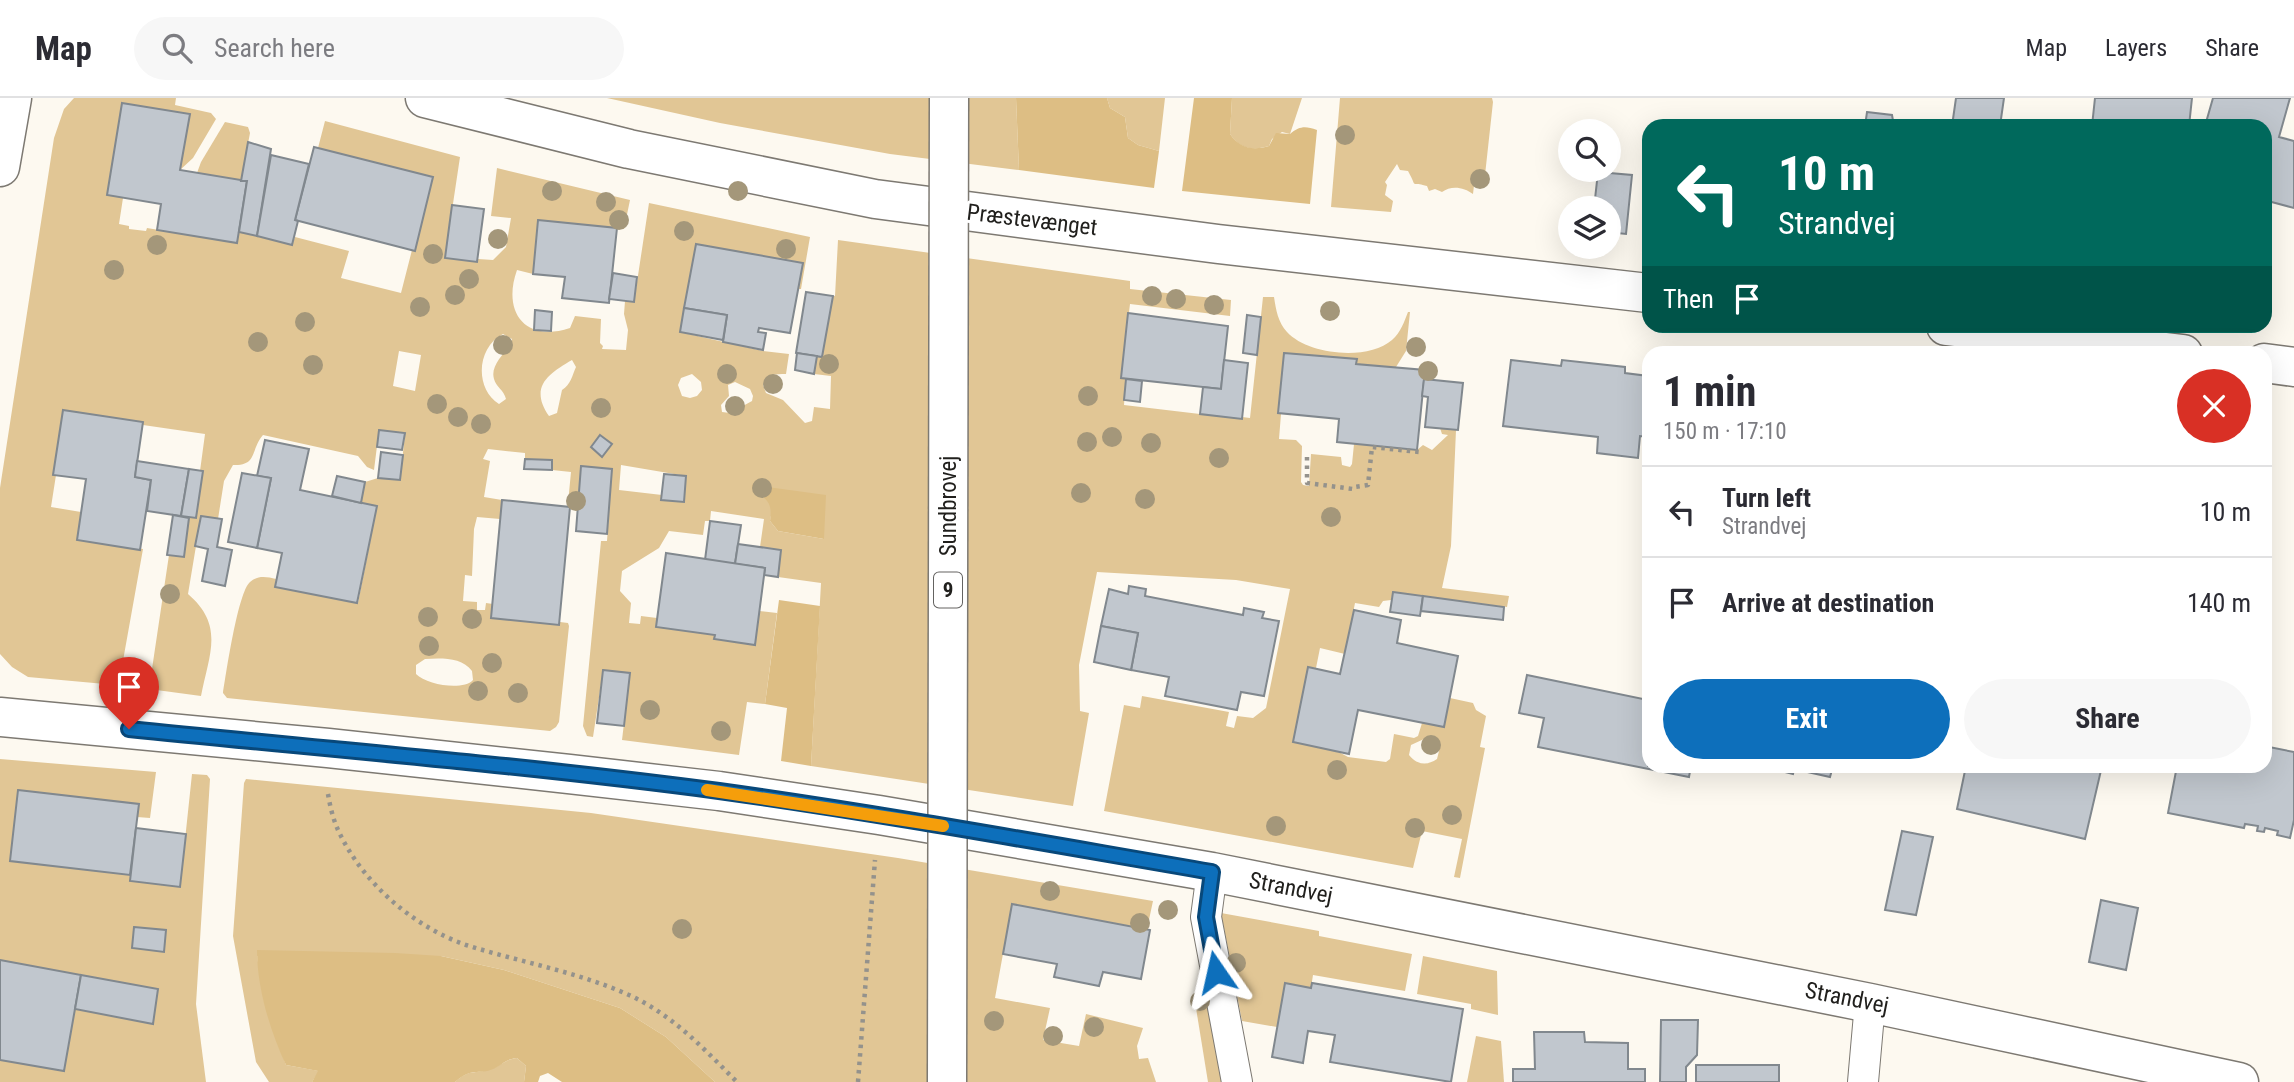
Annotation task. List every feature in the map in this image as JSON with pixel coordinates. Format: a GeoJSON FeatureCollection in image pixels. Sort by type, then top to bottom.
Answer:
{"type":"FeatureCollection","features":[{"type":"Feature","properties":{"kind":"street"},"geometry":{"type":"LineString","coordinates":[[0,167],[12,98]]}},
{"type":"Feature","properties":{"kind":"street","name":"Præstevænget"},"geometry":{"type":"LineString","coordinates":[[425,98],[629,149],[875,199],[1218,244],[1642,292]]}},
{"type":"Feature","properties":{"kind":"street","name":"Sundbrovej"},"geometry":{"type":"LineString","coordinates":[[947,1082],[949,98]]}},
{"type":"Feature","properties":{"kind":"street"},"geometry":{"type":"LineString","coordinates":[[2005,333],[2115,346]]}},
{"type":"Feature","properties":{"kind":"street"},"geometry":{"type":"LineString","coordinates":[[2272,364],[2294,367]]}},
{"type":"Feature","properties":{"kind":"street","name":"Strandvej"},"geometry":{"type":"LineString","coordinates":[[0,717],[328,748],[719,791],[879,815],[1212,872],[1870,1003],[2239,1082]]}},
{"type":"Feature","properties":{"kind":"lane"},"geometry":{"type":"LineString","coordinates":[[1212,872],[1206,917],[1237,1082]]}},
{"type":"Feature","properties":{"kind":"lane"},"geometry":{"type":"LineString","coordinates":[[1863,1082],[1870,1003]]}},
{"type":"Feature","properties":{"kind":"path"},"geometry":{"type":"LineString","coordinates":[[1307,457],[1307,483],[1353,489],[1368,485],[1372,447],[1419,452],[1419,449]]}},
{"type":"Feature","properties":{"kind":"path"},"geometry":{"type":"LineString","coordinates":[[328,748],[327,793],[337,828],[358,866],[395,903],[440,933],[463,944],[606,986],[630,996],[672,1020],[737,1082]]}},
{"type":"Feature","properties":{"kind":"path"},"geometry":{"type":"LineString","coordinates":[[858,1082],[879,815]]}},
{"type":"Feature","properties":{"kind":"shaded area"},"geometry":{"type":"Polygon","coordinates":[[[74,98],[176,98],[175,105],[211,113],[216,119],[193,158],[180,170],[190,114],[122,103],[107,194],[123,198],[119,224],[129,226],[129,229],[146,231],[147,228],[237,243],[239,232],[292,245],[295,237],[349,251],[341,278],[401,293],[433,177],[318,148],[325,121],[460,157],[445,257],[477,262],[478,259],[493,260],[506,247],[511,218],[491,216],[497,168],[630,200],[624,229],[538,220],[533,274],[517,270],[513,285],[515,311],[530,327],[554,332],[570,328],[575,316],[601,319],[602,349],[626,350],[628,330],[624,314],[625,301],[634,302],[649,203],[810,237],[801,289],[797,289],[802,263],[696,244],[680,332],[763,351],[789,354],[786,374],[772,375],[763,385],[766,393],[783,400],[805,423],[812,421],[814,407],[830,409],[831,376],[814,374],[817,356],[822,357],[835,296],[838,240],[1130,281],[1130,289],[1231,300],[1230,316],[1130,304],[1121,378],[1126,379],[1124,405],[1250,418],[1263,297],[1274,297],[1281,324],[1297,340],[1309,346],[1338,352],[1354,353],[1381,347],[1395,337],[1410,312],[1406,351],[1396,367],[1356,364],[1356,359],[1284,353],[1278,413],[1281,414],[1279,439],[1296,440],[1302,446],[1301,482],[1309,486],[1311,454],[1341,457],[1342,465],[1350,467],[1354,444],[1417,450],[1423,445],[1432,450],[1448,435],[1442,434],[1440,428],[1456,430],[1451,546],[1442,588],[1509,596],[1507,607],[1393,592],[1391,600],[1383,601],[1379,607],[1355,603],[1345,654],[1320,648],[1316,668],[1308,667],[1293,742],[1335,750],[1348,757],[1386,762],[1390,759],[1394,734],[1414,738],[1418,736],[1422,723],[1444,727],[1450,698],[1473,703],[1476,710],[1486,716],[1480,747],[1485,748],[1460,878],[1454,877],[1462,839],[1422,831],[1413,868],[1104,811],[1124,705],[1140,708],[1142,696],[1229,712],[1226,726],[1234,728],[1237,716],[1253,718],[1266,708],[1290,589],[1236,580],[1097,572],[1079,665],[1080,711],[1089,713],[1073,806],[811,766],[821,583],[778,577],[781,550],[760,547],[764,519],[711,511],[710,521],[705,521],[703,535],[669,531],[659,548],[622,571],[620,591],[631,603],[629,623],[640,624],[641,616],[657,618],[656,627],[715,635],[715,639],[754,645],[759,611],[777,613],[765,704],[747,702],[739,755],[622,740],[630,673],[603,671],[593,737],[587,736],[583,726],[601,541],[607,541],[612,469],[581,466],[578,503],[568,503],[571,472],[552,470],[552,460],[525,459],[525,453],[488,449],[483,459],[490,461],[484,497],[502,500],[500,519],[477,517],[472,576],[465,575],[463,601],[477,602],[477,610],[485,610],[486,603],[493,604],[492,618],[559,625],[560,622],[568,623],[559,722],[556,727],[550,731],[227,698],[223,693],[230,652],[241,601],[250,582],[263,577],[276,579],[275,587],[358,603],[377,506],[361,503],[365,482],[378,478],[400,480],[405,434],[379,430],[374,470],[367,467],[358,456],[263,435],[250,460],[241,465],[233,465],[224,481],[218,519],[201,516],[188,594],[200,606],[210,629],[210,654],[201,696],[149,689],[169,555],[184,557],[189,518],[196,518],[205,434],[63,410],[51,507],[81,512],[77,540],[143,549],[119,683],[116,685],[28,677],[12,667],[0,654],[0,488],[54,138],[64,109],[74,98]],[[503,334],[488,348],[482,378],[485,388],[499,404],[506,399],[495,382],[494,369],[512,344],[512,339],[503,334]],[[399,351],[393,386],[415,391],[421,355],[399,351]],[[572,360],[555,371],[541,389],[543,406],[549,416],[557,413],[562,390],[576,367],[572,360]],[[692,374],[681,378],[678,385],[682,396],[690,398],[697,396],[702,390],[701,382],[692,374]],[[735,382],[728,385],[729,396],[721,405],[722,412],[730,413],[752,401],[753,396],[750,389],[735,382]],[[621,465],[619,490],[662,495],[662,500],[684,502],[686,476],[621,465]],[[769,502],[772,510],[770,521],[778,531],[824,539],[769,502]],[[425,659],[416,665],[416,674],[436,684],[453,686],[473,680],[468,666],[444,659],[425,659]],[[1424,739],[1411,745],[1409,755],[1419,763],[1430,763],[1437,759],[1439,751],[1434,744],[1424,739]]]}},
{"type":"Feature","properties":{"kind":"shaded area"},"geometry":{"type":"Polygon","coordinates":[[[607,98],[1016,98],[1019,170],[890,154],[720,123],[607,98]]]}},
{"type":"Feature","properties":{"kind":"shaded area"},"geometry":{"type":"Polygon","coordinates":[[[1016,98],[1107,98],[1110,108],[1125,117],[1128,138],[1138,145],[1159,151],[1154,188],[1019,170],[1016,98]]]}},
{"type":"Feature","properties":{"kind":"shaded area"},"geometry":{"type":"Polygon","coordinates":[[[1107,98],[1165,98],[1159,151],[1138,145],[1128,138],[1125,117],[1110,108],[1107,98]]]}},
{"type":"Feature","properties":{"kind":"shaded area"},"geometry":{"type":"Polygon","coordinates":[[[1194,98],[1232,98],[1230,134],[1247,147],[1269,146],[1276,133],[1290,134],[1303,128],[1317,130],[1310,204],[1182,191],[1194,98]]]}},
{"type":"Feature","properties":{"kind":"shaded area"},"geometry":{"type":"Polygon","coordinates":[[[1232,98],[1302,98],[1290,134],[1282,132],[1272,139],[1269,146],[1252,148],[1242,146],[1230,134],[1232,98]]]}},
{"type":"Feature","properties":{"kind":"shaded area"},"geometry":{"type":"Polygon","coordinates":[[[1340,98],[1492,98],[1485,175],[1480,173],[1475,177],[1473,194],[1458,188],[1449,188],[1442,192],[1435,189],[1429,191],[1427,186],[1414,184],[1408,171],[1400,170],[1397,164],[1385,182],[1385,195],[1393,201],[1391,212],[1331,207],[1340,98]]]}},
{"type":"Feature","properties":{"kind":"shaded area"},"geometry":{"type":"Polygon","coordinates":[[[225,122],[248,127],[250,133],[241,181],[197,173],[225,122]]]}},
{"type":"Feature","properties":{"kind":"shaded area"},"geometry":{"type":"Polygon","coordinates":[[[752,485],[826,495],[824,539],[778,531],[770,521],[767,502],[752,485]]]}},
{"type":"Feature","properties":{"kind":"shaded area"},"geometry":{"type":"Polygon","coordinates":[[[779,600],[820,606],[811,766],[781,761],[787,708],[765,704],[779,600]]]}},
{"type":"Feature","properties":{"kind":"shaded area"},"geometry":{"type":"Polygon","coordinates":[[[0,759],[156,772],[150,818],[137,817],[138,804],[18,790],[10,860],[130,875],[130,881],[180,887],[192,774],[207,775],[210,779],[196,1004],[206,1082],[0,1082],[0,1060],[64,1071],[81,975],[0,960],[0,759]]]}},
{"type":"Feature","properties":{"kind":"shaded area"},"geometry":{"type":"Polygon","coordinates":[[[246,779],[591,813],[898,858],[1153,901],[1147,929],[1012,904],[995,998],[1050,1008],[1043,1040],[1079,1046],[1086,1014],[1143,1028],[1137,1046],[1139,1059],[1148,1058],[1156,1082],[715,1082],[666,1037],[620,1008],[504,970],[441,956],[257,956],[264,1001],[286,1065],[319,1071],[312,1082],[269,1082],[256,1062],[233,936],[246,779]]]}},
{"type":"Feature","properties":{"kind":"shaded area"},"geometry":{"type":"Polygon","coordinates":[[[1221,913],[1319,931],[1319,936],[1412,954],[1405,991],[1313,975],[1311,988],[1285,984],[1277,1027],[1242,1021],[1221,913]]]}},
{"type":"Feature","properties":{"kind":"shaded area"},"geometry":{"type":"Polygon","coordinates":[[[257,950],[441,956],[504,970],[620,1008],[666,1037],[715,1082],[562,1082],[548,1073],[540,1076],[538,1082],[524,1082],[526,1066],[517,1058],[491,1070],[472,1072],[455,1082],[312,1082],[318,1071],[286,1065],[280,1052],[262,994],[257,950]]]}},
{"type":"Feature","properties":{"kind":"shaded area"},"geometry":{"type":"Polygon","coordinates":[[[1423,956],[1497,971],[1498,1015],[1471,1009],[1471,1004],[1417,994],[1423,956]]]}},
{"type":"Feature","properties":{"kind":"shaded area"},"geometry":{"type":"Polygon","coordinates":[[[1199,996],[1206,1001],[1222,1082],[1208,1082],[1195,1002],[1199,996]]]}},
{"type":"Feature","properties":{"kind":"shaded area"},"geometry":{"type":"Polygon","coordinates":[[[1476,1036],[1501,1041],[1504,1082],[1467,1082],[1476,1036]]]}},
{"type":"Feature","properties":{"kind":"shaded area"},"geometry":{"type":"Polygon","coordinates":[[[517,1058],[526,1066],[524,1082],[455,1082],[469,1073],[485,1071],[517,1058]]]}},
{"type":"Feature","properties":{"kind":"building"},"geometry":{"type":"Polygon","coordinates":[[[1956,98],[2004,98],[2001,119],[1953,119],[1956,98]]]}},
{"type":"Feature","properties":{"kind":"building"},"geometry":{"type":"Polygon","coordinates":[[[2095,98],[2192,98],[2190,119],[2093,119],[2095,98]]]}},
{"type":"Feature","properties":{"kind":"building"},"geometry":{"type":"Polygon","coordinates":[[[2213,98],[2290,98],[2279,137],[2294,141],[2294,208],[2272,202],[2272,119],[2207,119],[2213,98]]]}},
{"type":"Feature","properties":{"kind":"building"},"geometry":{"type":"Polygon","coordinates":[[[122,103],[190,114],[180,170],[247,181],[237,243],[157,230],[161,204],[107,195],[122,103]]]}},
{"type":"Feature","properties":{"kind":"building"},"geometry":{"type":"Polygon","coordinates":[[[1867,112],[1892,115],[1893,119],[1866,119],[1867,112]]]}},
{"type":"Feature","properties":{"kind":"building"},"geometry":{"type":"Polygon","coordinates":[[[248,142],[271,149],[257,236],[239,232],[247,181],[241,181],[248,142]]]}},
{"type":"Feature","properties":{"kind":"building"},"geometry":{"type":"Polygon","coordinates":[[[314,147],[433,177],[415,251],[295,220],[314,147]]]}},
{"type":"Feature","properties":{"kind":"building"},"geometry":{"type":"Polygon","coordinates":[[[271,155],[309,164],[295,220],[298,221],[292,245],[257,236],[271,155]]]}},
{"type":"Feature","properties":{"kind":"building"},"geometry":{"type":"Polygon","coordinates":[[[1621,174],[1632,175],[1626,234],[1621,233],[1621,196],[1595,196],[1597,182],[1621,182],[1621,174]]]}},
{"type":"Feature","properties":{"kind":"building"},"geometry":{"type":"Polygon","coordinates":[[[452,205],[484,209],[477,262],[445,258],[452,205]]]}},
{"type":"Feature","properties":{"kind":"building"},"geometry":{"type":"Polygon","coordinates":[[[538,220],[617,228],[609,303],[562,298],[565,277],[533,274],[538,220]]]}},
{"type":"Feature","properties":{"kind":"building"},"geometry":{"type":"Polygon","coordinates":[[[696,244],[803,263],[790,333],[759,328],[758,332],[766,333],[763,350],[723,342],[727,315],[684,308],[696,244]]]}},
{"type":"Feature","properties":{"kind":"building"},"geometry":{"type":"Polygon","coordinates":[[[613,273],[637,277],[634,302],[609,299],[613,273]]]}},
{"type":"Feature","properties":{"kind":"building"},"geometry":{"type":"Polygon","coordinates":[[[806,292],[833,296],[822,357],[796,353],[806,292]]]}},
{"type":"Feature","properties":{"kind":"building"},"geometry":{"type":"Polygon","coordinates":[[[684,308],[727,315],[723,340],[680,332],[684,308]]]}},
{"type":"Feature","properties":{"kind":"building"},"geometry":{"type":"Polygon","coordinates":[[[535,310],[552,312],[551,331],[534,330],[535,310]]]}},
{"type":"Feature","properties":{"kind":"building"},"geometry":{"type":"Polygon","coordinates":[[[1128,313],[1228,326],[1221,389],[1121,378],[1128,313]]]}},
{"type":"Feature","properties":{"kind":"building"},"geometry":{"type":"Polygon","coordinates":[[[1247,315],[1261,317],[1257,355],[1243,353],[1247,315]]]}},
{"type":"Feature","properties":{"kind":"building"},"geometry":{"type":"Polygon","coordinates":[[[797,353],[817,356],[814,374],[795,370],[797,353]]]}},
{"type":"Feature","properties":{"kind":"building"},"geometry":{"type":"Polygon","coordinates":[[[1284,353],[1357,359],[1356,364],[1425,370],[1417,450],[1337,442],[1339,419],[1278,413],[1284,353]]]}},
{"type":"Feature","properties":{"kind":"building"},"geometry":{"type":"Polygon","coordinates":[[[1224,360],[1248,363],[1242,419],[1200,414],[1203,387],[1221,389],[1224,360]]]}},
{"type":"Feature","properties":{"kind":"building"},"geometry":{"type":"Polygon","coordinates":[[[1511,360],[1561,366],[1562,360],[1625,367],[1625,373],[1642,375],[1642,436],[1638,458],[1597,453],[1598,437],[1503,426],[1511,360]]]}},
{"type":"Feature","properties":{"kind":"building"},"geometry":{"type":"Polygon","coordinates":[[[1126,379],[1142,381],[1140,402],[1124,400],[1126,379]]]}},
{"type":"Feature","properties":{"kind":"building"},"geometry":{"type":"Polygon","coordinates":[[[1424,379],[1463,383],[1458,430],[1425,427],[1428,397],[1422,396],[1424,379]]]}},
{"type":"Feature","properties":{"kind":"building"},"geometry":{"type":"Polygon","coordinates":[[[63,410],[143,422],[135,477],[151,480],[140,550],[77,540],[86,479],[53,475],[63,410]]]}},
{"type":"Feature","properties":{"kind":"building"},"geometry":{"type":"Polygon","coordinates":[[[379,430],[405,433],[402,450],[377,447],[379,430]]]}},
{"type":"Feature","properties":{"kind":"building"},"geometry":{"type":"Polygon","coordinates":[[[600,435],[612,444],[602,457],[591,447],[600,435]]]}},
{"type":"Feature","properties":{"kind":"building"},"geometry":{"type":"Polygon","coordinates":[[[265,440],[309,449],[300,490],[377,506],[357,603],[275,587],[282,553],[257,548],[271,478],[257,476],[265,440]]]}},
{"type":"Feature","properties":{"kind":"building"},"geometry":{"type":"Polygon","coordinates":[[[381,452],[403,455],[400,480],[378,478],[381,452]]]}},
{"type":"Feature","properties":{"kind":"building"},"geometry":{"type":"Polygon","coordinates":[[[525,459],[552,460],[552,470],[524,469],[525,459]]]}},
{"type":"Feature","properties":{"kind":"building"},"geometry":{"type":"Polygon","coordinates":[[[137,461],[189,469],[181,516],[147,511],[151,480],[135,477],[137,461]]]}},
{"type":"Feature","properties":{"kind":"building"},"geometry":{"type":"Polygon","coordinates":[[[581,466],[612,469],[607,534],[576,531],[581,466]]]}},
{"type":"Feature","properties":{"kind":"building"},"geometry":{"type":"Polygon","coordinates":[[[189,469],[203,471],[196,518],[181,516],[189,469]]]}},
{"type":"Feature","properties":{"kind":"building"},"geometry":{"type":"Polygon","coordinates":[[[242,473],[271,478],[257,548],[228,542],[242,473]]]}},
{"type":"Feature","properties":{"kind":"building"},"geometry":{"type":"Polygon","coordinates":[[[664,474],[686,476],[684,502],[661,500],[664,474]]]}},
{"type":"Feature","properties":{"kind":"building"},"geometry":{"type":"Polygon","coordinates":[[[337,476],[365,482],[361,503],[332,496],[337,476]]]}},
{"type":"Feature","properties":{"kind":"building"},"geometry":{"type":"Polygon","coordinates":[[[502,500],[570,507],[559,625],[491,618],[502,500]]]}},
{"type":"Feature","properties":{"kind":"building"},"geometry":{"type":"Polygon","coordinates":[[[173,515],[189,518],[184,557],[167,555],[173,515]]]}},
{"type":"Feature","properties":{"kind":"building"},"geometry":{"type":"Polygon","coordinates":[[[201,516],[222,519],[217,547],[232,550],[225,586],[202,581],[208,549],[195,546],[201,516]]]}},
{"type":"Feature","properties":{"kind":"building"},"geometry":{"type":"Polygon","coordinates":[[[710,521],[741,525],[735,564],[705,560],[710,521]]]}},
{"type":"Feature","properties":{"kind":"building"},"geometry":{"type":"Polygon","coordinates":[[[738,544],[781,550],[778,577],[764,575],[765,568],[735,564],[738,544]]]}},
{"type":"Feature","properties":{"kind":"building"},"geometry":{"type":"Polygon","coordinates":[[[666,553],[765,568],[755,645],[714,639],[715,635],[656,627],[666,553]]]}},
{"type":"Feature","properties":{"kind":"building"},"geometry":{"type":"Polygon","coordinates":[[[1129,586],[1146,589],[1145,596],[1243,615],[1244,608],[1264,612],[1262,618],[1279,621],[1264,696],[1241,692],[1237,710],[1165,696],[1169,677],[1131,670],[1138,633],[1101,626],[1109,589],[1128,594],[1129,586]]]}},
{"type":"Feature","properties":{"kind":"building"},"geometry":{"type":"Polygon","coordinates":[[[1393,592],[1423,596],[1420,616],[1390,612],[1393,592]]]}},
{"type":"Feature","properties":{"kind":"building"},"geometry":{"type":"Polygon","coordinates":[[[1423,596],[1504,607],[1503,620],[1421,611],[1423,596]]]}},
{"type":"Feature","properties":{"kind":"building"},"geometry":{"type":"Polygon","coordinates":[[[1354,610],[1401,620],[1397,643],[1458,656],[1444,727],[1358,710],[1349,754],[1293,742],[1308,667],[1340,674],[1354,610]]]}},
{"type":"Feature","properties":{"kind":"building"},"geometry":{"type":"Polygon","coordinates":[[[1101,626],[1138,633],[1131,670],[1094,662],[1101,626]]]}},
{"type":"Feature","properties":{"kind":"building"},"geometry":{"type":"Polygon","coordinates":[[[603,670],[630,673],[624,726],[597,723],[603,670]]]}},
{"type":"Feature","properties":{"kind":"building"},"geometry":{"type":"Polygon","coordinates":[[[1527,675],[1642,699],[1642,768],[1538,747],[1544,718],[1519,713],[1527,675]]]}},
{"type":"Feature","properties":{"kind":"building"},"geometry":{"type":"Polygon","coordinates":[[[2272,748],[2294,752],[2294,820],[2290,838],[2265,828],[2264,832],[2257,831],[2258,826],[2245,824],[2244,828],[2168,813],[2176,773],[2272,773],[2272,748]]]}},
{"type":"Feature","properties":{"kind":"building"},"geometry":{"type":"Polygon","coordinates":[[[1669,773],[1690,773],[1689,777],[1669,773]]]}},
{"type":"Feature","properties":{"kind":"building"},"geometry":{"type":"Polygon","coordinates":[[[1812,773],[1831,773],[1830,777],[1812,773]]]}},
{"type":"Feature","properties":{"kind":"building"},"geometry":{"type":"Polygon","coordinates":[[[1965,773],[2100,773],[2085,839],[1957,809],[1965,773]]]}},
{"type":"Feature","properties":{"kind":"building"},"geometry":{"type":"Polygon","coordinates":[[[18,790],[139,804],[130,875],[10,861],[18,790]]]}},
{"type":"Feature","properties":{"kind":"building"},"geometry":{"type":"Polygon","coordinates":[[[136,828],[186,834],[180,887],[130,881],[136,828]]]}},
{"type":"Feature","properties":{"kind":"building"},"geometry":{"type":"Polygon","coordinates":[[[1902,831],[1933,837],[1916,915],[1885,910],[1902,831]]]}},
{"type":"Feature","properties":{"kind":"building"},"geometry":{"type":"Polygon","coordinates":[[[2101,900],[2138,908],[2126,970],[2089,962],[2101,900]]]}},
{"type":"Feature","properties":{"kind":"building"},"geometry":{"type":"Polygon","coordinates":[[[1012,904],[1150,930],[1141,979],[1103,972],[1099,986],[1054,977],[1057,964],[1003,954],[1012,904]]]}},
{"type":"Feature","properties":{"kind":"building"},"geometry":{"type":"Polygon","coordinates":[[[134,927],[166,930],[164,952],[132,948],[134,927]]]}},
{"type":"Feature","properties":{"kind":"building"},"geometry":{"type":"Polygon","coordinates":[[[0,960],[81,975],[64,1071],[0,1060],[0,960]]]}},
{"type":"Feature","properties":{"kind":"building"},"geometry":{"type":"Polygon","coordinates":[[[81,975],[158,989],[153,1024],[75,1009],[81,975]]]}},
{"type":"Feature","properties":{"kind":"building"},"geometry":{"type":"Polygon","coordinates":[[[1285,983],[1311,988],[1312,983],[1463,1009],[1451,1082],[1330,1062],[1335,1035],[1308,1031],[1303,1063],[1272,1057],[1285,983]]]}},
{"type":"Feature","properties":{"kind":"building"},"geometry":{"type":"Polygon","coordinates":[[[1661,1020],[1698,1020],[1697,1055],[1686,1067],[1686,1082],[1660,1082],[1661,1020]]]}},
{"type":"Feature","properties":{"kind":"building"},"geometry":{"type":"Polygon","coordinates":[[[1534,1032],[1584,1032],[1585,1042],[1628,1043],[1628,1069],[1645,1069],[1645,1082],[1513,1082],[1513,1069],[1535,1069],[1534,1032]]]}},
{"type":"Feature","properties":{"kind":"building"},"geometry":{"type":"Polygon","coordinates":[[[1696,1065],[1779,1065],[1779,1082],[1696,1082],[1696,1065]]]}},
{"type":"Feature","properties":{"kind":"slow traffic"},"geometry":{"type":"LineString","coordinates":[[707,790],[943,826]]}},
{"type":"Feature","properties":{"kind":"route"},"geometry":{"type":"LineString","coordinates":[[129,729],[354,750],[719,791],[879,815],[1212,872],[1206,917],[1216,972]]}}]}
